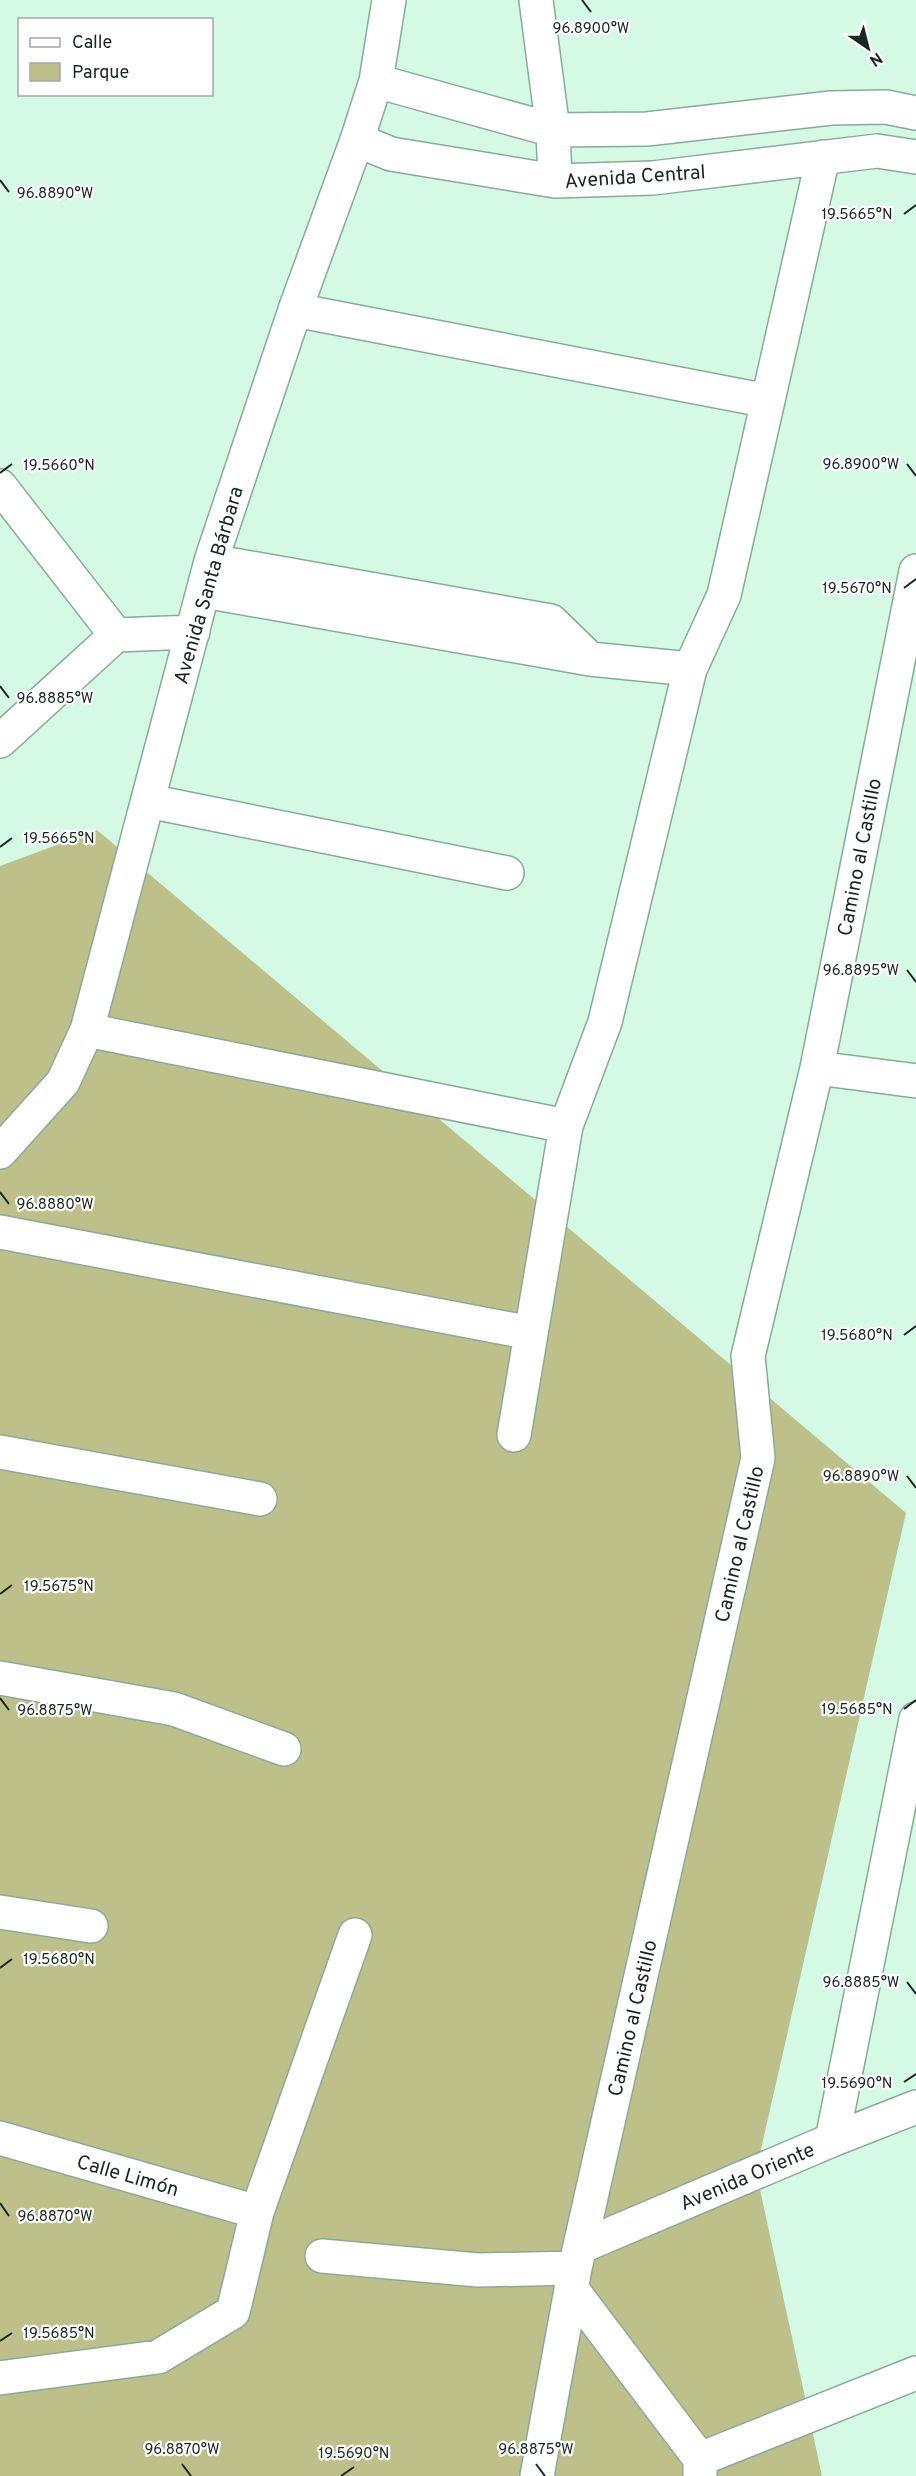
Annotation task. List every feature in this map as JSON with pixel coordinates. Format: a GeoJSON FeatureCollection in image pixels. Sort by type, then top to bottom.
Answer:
{"type":"FeatureCollection","features":[{"type":"Feature","properties":{"kind":"street"},"geometry":{"type":"LineString","coordinates":[[536,0],[553,130],[555,181]]}},
{"type":"Feature","properties":{"kind":"street","name":"Avenida Santa Bárbara"},"geometry":{"type":"LineString","coordinates":[[0,1152],[63,1082],[87,1030],[207,576],[295,309],[357,140],[376,81],[385,4]]}},
{"type":"Feature","properties":{"kind":"street"},"geometry":{"type":"LineString","coordinates":[[376,81],[553,130],[647,129],[831,108],[886,107],[916,113]]}},
{"type":"Feature","properties":{"kind":"street","name":"Avenida Central"},"geometry":{"type":"LineString","coordinates":[[357,140],[391,154],[555,181],[653,178],[877,151],[916,157]]}},
{"type":"Feature","properties":{"kind":"street"},"geometry":{"type":"LineString","coordinates":[[514,1435],[566,1126],[605,1022],[690,669],[724,595],[823,157]]}},
{"type":"Feature","properties":{"kind":"street"},"geometry":{"type":"LineString","coordinates":[[295,309],[768,401]]}},
{"type":"Feature","properties":{"kind":"street"},"geometry":{"type":"LineString","coordinates":[[2,492],[116,635]]}},
{"type":"Feature","properties":{"kind":"street","name":"Camino al Castillo"},"geometry":{"type":"LineString","coordinates":[[537,2476],[575,2268],[758,1458],[748,1356],[817,1068],[916,571]]}},
{"type":"Feature","properties":{"kind":"street"},"geometry":{"type":"LineString","coordinates":[[207,576],[551,621],[590,659],[690,669]]}},
{"type":"Feature","properties":{"kind":"street"},"geometry":{"type":"LineString","coordinates":[[0,741],[116,635],[193,632]]}},
{"type":"Feature","properties":{"kind":"street"},"geometry":{"type":"LineString","coordinates":[[148,801],[507,873]]}},
{"type":"Feature","properties":{"kind":"street"},"geometry":{"type":"LineString","coordinates":[[87,1030],[566,1126]]}},
{"type":"Feature","properties":{"kind":"street"},"geometry":{"type":"LineString","coordinates":[[817,1068],[916,1081]]}},
{"type":"Feature","properties":{"kind":"street"},"geometry":{"type":"LineString","coordinates":[[0,1232],[531,1333]]}},
{"type":"Feature","properties":{"kind":"street"},"geometry":{"type":"LineString","coordinates":[[0,1452],[260,1499]]}},
{"type":"Feature","properties":{"kind":"street"},"geometry":{"type":"LineString","coordinates":[[0,1678],[174,1709],[284,1749]]}},
{"type":"Feature","properties":{"kind":"street"},"geometry":{"type":"LineString","coordinates":[[832,2140],[916,1719]]}},
{"type":"Feature","properties":{"kind":"street"},"geometry":{"type":"LineString","coordinates":[[0,1912],[91,1926]]}},
{"type":"Feature","properties":{"kind":"street"},"geometry":{"type":"LineString","coordinates":[[0,2378],[158,2357],[233,2312],[257,2212],[355,1935]]}},
{"type":"Feature","properties":{"kind":"street","name":"Avenida Oriente"},"geometry":{"type":"LineString","coordinates":[[575,2268],[832,2140],[916,2107]]}},
{"type":"Feature","properties":{"kind":"street","name":"Calle Limón"},"geometry":{"type":"LineString","coordinates":[[0,2138],[257,2212]]}},
{"type":"Feature","properties":{"kind":"street"},"geometry":{"type":"LineString","coordinates":[[322,2256],[478,2270],[575,2268],[700,2467],[916,2373]]}},
{"type":"Feature","properties":{"kind":"green space"},"geometry":{"type":"Polygon","coordinates":[[[97,830],[906,1513],[756,2171],[822,2476],[0,2476],[0,866],[97,830]]]}}]}
